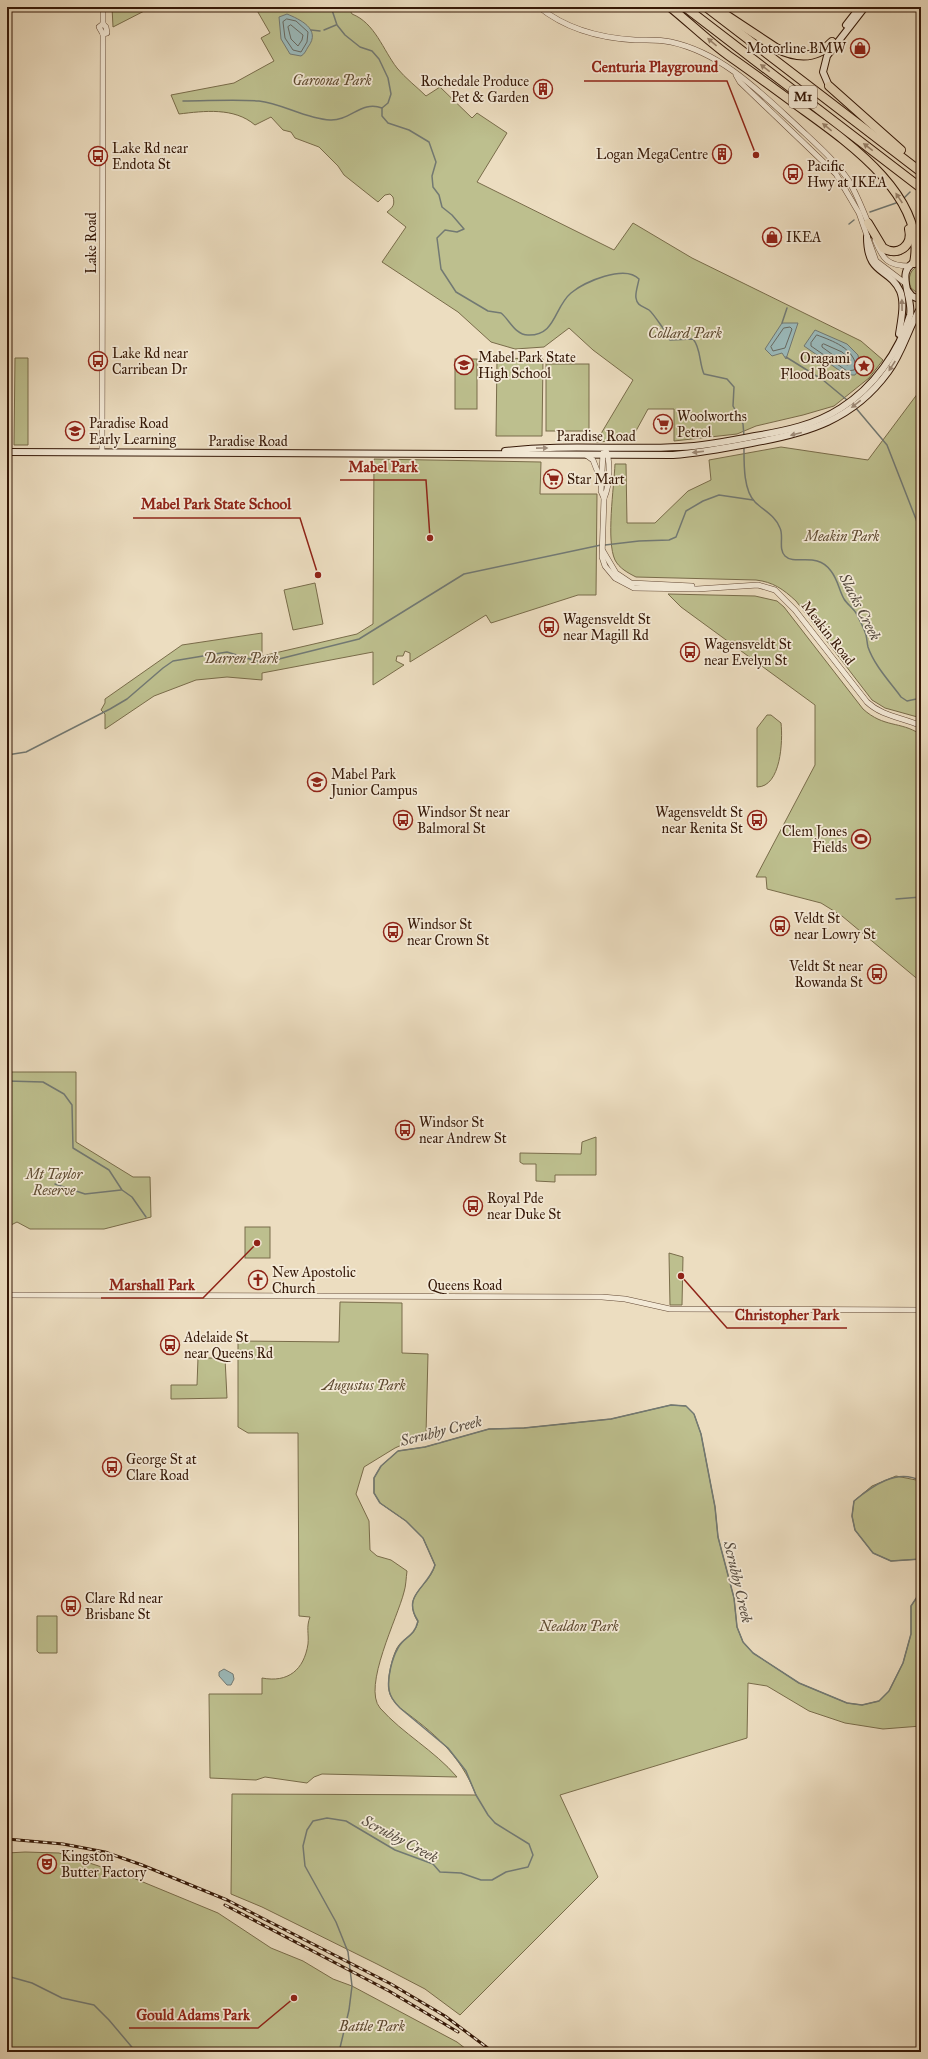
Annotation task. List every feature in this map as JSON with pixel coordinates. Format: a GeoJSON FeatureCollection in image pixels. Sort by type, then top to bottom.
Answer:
{"type":"FeatureCollection","features":[{"type":"Feature","properties":{"kind":"highway"},"geometry":{"type":"LineString","coordinates":[[670,7],[726,54],[824,125],[873,165],[891,187],[908,215],[915,239],[917,262]]}},
{"type":"Feature","properties":{"kind":"highway","name":"M1"},"geometry":{"type":"LineString","coordinates":[[685,7],[921,188]]}},
{"type":"Feature","properties":{"kind":"highway","name":"M1"},"geometry":{"type":"LineString","coordinates":[[706,7],[921,172]]}},
{"type":"Feature","properties":{"kind":"highway"},"geometry":{"type":"LineString","coordinates":[[714,7],[787,54],[808,56],[826,49],[832,42]]}},
{"type":"Feature","properties":{"kind":"highway"},"geometry":{"type":"LineString","coordinates":[[829,86],[921,168]]}},
{"type":"Feature","properties":{"kind":"highway"},"geometry":{"type":"LineString","coordinates":[[868,223],[883,248],[887,251],[896,251],[904,248],[908,243],[910,232],[908,215]]}},
{"type":"Feature","properties":{"kind":"main road"},"geometry":{"type":"LineString","coordinates":[[832,42],[860,7]]}},
{"type":"Feature","properties":{"kind":"main road"},"geometry":{"type":"LineString","coordinates":[[829,86],[823,72],[827,56],[865,7]]}},
{"type":"Feature","properties":{"kind":"main road"},"geometry":{"type":"LineString","coordinates":[[867,237],[867,248],[872,262],[895,284],[901,295],[901,325],[897,344]]}},
{"type":"Feature","properties":{"kind":"main road"},"geometry":{"type":"LineString","coordinates":[[905,283],[906,274],[917,262]]}},
{"type":"Feature","properties":{"kind":"main road","name":"Paradise Road"},"geometry":{"type":"LineString","coordinates":[[866,393],[897,344],[911,309],[905,283]]}},
{"type":"Feature","properties":{"kind":"main road"},"geometry":{"type":"LineString","coordinates":[[907,290],[912,296],[921,300]]}},
{"type":"Feature","properties":{"kind":"main road","name":"Paradise Road"},"geometry":{"type":"LineString","coordinates":[[7,452],[674,455],[736,443],[798,434],[815,428],[866,393],[892,366],[921,307]]}},
{"type":"Feature","properties":{"kind":"main road"},"geometry":{"type":"LineString","coordinates":[[913,322],[921,324]]}},
{"type":"Feature","properties":{"kind":"main road","name":"Paradise Road"},"geometry":{"type":"LineString","coordinates":[[489,453],[523,449],[680,447],[736,443]]}},
{"type":"Feature","properties":{"kind":"street","name":"Lake Road"},"geometry":{"type":"LineString","coordinates":[[102,452],[103,34],[107,33],[107,30],[103,24],[103,7]]}},
{"type":"Feature","properties":{"kind":"street"},"geometry":{"type":"LineString","coordinates":[[539,7],[556,19],[584,31],[622,39],[661,40],[692,48],[712,58],[744,79],[764,95],[829,156],[849,181],[880,253],[885,260],[892,264],[917,262]]}},
{"type":"Feature","properties":{"kind":"street"},"geometry":{"type":"LineString","coordinates":[[736,75],[740,82],[836,174],[860,213],[876,261],[905,283]]}},
{"type":"Feature","properties":{"kind":"street","name":"Meakin Road"},"geometry":{"type":"LineString","coordinates":[[604,498],[601,491],[601,455],[605,448]]}},
{"type":"Feature","properties":{"kind":"street","name":"Meakin Road"},"geometry":{"type":"LineString","coordinates":[[605,448],[608,455],[607,491],[604,498],[602,558],[608,570],[618,582],[628,587],[654,589],[758,585],[775,590],[795,610],[867,702],[884,714],[911,721],[921,726]]}},
{"type":"Feature","properties":{"kind":"street"},"geometry":{"type":"LineString","coordinates":[[586,455],[593,460],[601,482]]}},
{"type":"Feature","properties":{"kind":"street","name":"Queens Road"},"geometry":{"type":"LineString","coordinates":[[7,1295],[602,1297],[619,1298],[670,1309],[921,1310]]}},
{"type":"Feature","properties":{"kind":"green space"},"geometry":{"type":"Polygon","coordinates":[[[112,7],[152,7],[113,27],[112,7]]]}},
{"type":"Feature","properties":{"kind":"green space","name":"Collard Park"},"geometry":{"type":"Polygon","coordinates":[[[255,7],[348,7],[352,14],[360,18],[373,30],[400,72],[426,96],[440,87],[472,118],[477,113],[507,133],[477,182],[614,250],[633,223],[692,258],[861,341],[883,360],[869,378],[834,406],[756,426],[737,434],[674,441],[674,409],[648,409],[631,440],[596,442],[633,380],[593,350],[569,328],[544,347],[515,349],[491,342],[458,312],[382,262],[406,227],[387,212],[394,204],[393,197],[390,194],[385,195],[378,202],[344,175],[338,166],[319,147],[295,138],[291,132],[283,130],[271,117],[255,125],[238,115],[228,113],[208,111],[179,114],[171,95],[234,83],[274,61],[261,38],[270,33],[255,7]]]}},
{"type":"Feature","properties":{"kind":"green space"},"geometry":{"type":"Polygon","coordinates":[[[921,265],[921,296],[911,288],[909,281],[910,274],[914,268],[921,265]]]}},
{"type":"Feature","properties":{"kind":"green space"},"geometry":{"type":"Polygon","coordinates":[[[15,358],[28,358],[28,445],[14,445],[15,358]]]}},
{"type":"Feature","properties":{"kind":"green space"},"geometry":{"type":"Polygon","coordinates":[[[497,358],[543,359],[542,436],[496,436],[497,358]]]}},
{"type":"Feature","properties":{"kind":"green space"},"geometry":{"type":"Polygon","coordinates":[[[455,359],[477,359],[477,409],[455,409],[455,359]]]}},
{"type":"Feature","properties":{"kind":"green space"},"geometry":{"type":"Polygon","coordinates":[[[546,364],[589,364],[589,431],[546,431],[546,364]]]}},
{"type":"Feature","properties":{"kind":"green space","name":"Meakin Park"},"geometry":{"type":"Polygon","coordinates":[[[921,389],[921,718],[885,708],[872,700],[796,601],[778,587],[768,582],[756,580],[636,577],[621,568],[615,560],[611,540],[611,514],[615,464],[626,464],[627,523],[655,523],[688,491],[711,480],[709,460],[781,447],[868,460],[921,389]]]}},
{"type":"Feature","properties":{"kind":"green space","name":"Darren Park"},"geometry":{"type":"Polygon","coordinates":[[[374,459],[541,462],[540,494],[597,494],[596,595],[578,595],[491,623],[486,615],[410,662],[410,653],[405,651],[403,656],[397,656],[396,661],[404,665],[373,685],[373,652],[262,673],[262,680],[227,677],[196,680],[154,696],[105,729],[105,714],[101,710],[105,703],[105,699],[182,645],[262,633],[262,656],[357,634],[373,624],[374,459]]]}},
{"type":"Feature","properties":{"kind":"green space"},"geometry":{"type":"Polygon","coordinates":[[[315,583],[323,624],[293,630],[284,590],[315,583]]]}},
{"type":"Feature","properties":{"kind":"green space"},"geometry":{"type":"Polygon","coordinates":[[[668,594],[755,596],[777,601],[784,607],[863,709],[878,719],[906,727],[920,734],[921,982],[842,916],[821,903],[767,889],[766,877],[756,877],[815,765],[815,705],[681,607],[668,594]]]}},
{"type":"Feature","properties":{"kind":"green space"},"geometry":{"type":"Polygon","coordinates":[[[767,715],[771,715],[781,723],[781,751],[776,771],[771,780],[765,785],[757,787],[757,728],[767,715]]]}},
{"type":"Feature","properties":{"kind":"green space","name":"Mt Taylor Reserve"},"geometry":{"type":"Polygon","coordinates":[[[7,1072],[76,1072],[76,1142],[133,1177],[150,1177],[151,1217],[104,1229],[30,1229],[17,1222],[9,1226],[7,1237],[7,1072]]]}},
{"type":"Feature","properties":{"kind":"green space"},"geometry":{"type":"Polygon","coordinates":[[[596,1137],[596,1175],[555,1175],[555,1182],[536,1181],[536,1164],[523,1164],[520,1162],[520,1153],[581,1154],[582,1142],[596,1137]]]}},
{"type":"Feature","properties":{"kind":"green space"},"geometry":{"type":"Polygon","coordinates":[[[245,1227],[270,1227],[270,1258],[245,1258],[245,1227]]]}},
{"type":"Feature","properties":{"kind":"green space"},"geometry":{"type":"Polygon","coordinates":[[[669,1253],[683,1257],[682,1305],[670,1305],[669,1253]]]}},
{"type":"Feature","properties":{"kind":"green space","name":"Augustus Park"},"geometry":{"type":"Polygon","coordinates":[[[340,1302],[402,1303],[402,1353],[428,1354],[426,1434],[395,1448],[364,1467],[356,1494],[369,1521],[370,1550],[377,1556],[391,1560],[407,1571],[406,1585],[401,1603],[378,1669],[375,1685],[376,1698],[380,1708],[398,1726],[438,1758],[457,1777],[322,1774],[314,1777],[307,1783],[265,1777],[256,1780],[210,1778],[209,1694],[262,1694],[262,1678],[280,1678],[293,1673],[299,1668],[306,1653],[308,1644],[308,1624],[310,1617],[299,1616],[298,1433],[248,1433],[238,1427],[238,1341],[339,1342],[340,1302]]]}},
{"type":"Feature","properties":{"kind":"green space"},"geometry":{"type":"Polygon","coordinates":[[[198,1358],[225,1358],[227,1398],[171,1399],[171,1385],[197,1385],[198,1358]]]}},
{"type":"Feature","properties":{"kind":"green space","name":"Nealdon Park"},"geometry":{"type":"Polygon","coordinates":[[[671,1405],[686,1406],[694,1414],[701,1434],[715,1507],[718,1537],[734,1598],[737,1627],[743,1642],[753,1653],[799,1683],[847,1703],[862,1705],[879,1701],[889,1691],[903,1663],[911,1634],[911,1606],[921,1591],[921,1726],[883,1729],[845,1723],[809,1711],[767,1686],[748,1683],[747,1738],[560,1795],[598,1877],[460,2015],[425,1989],[262,1907],[231,1894],[232,1794],[476,1795],[470,1781],[454,1756],[424,1726],[400,1708],[393,1700],[390,1693],[389,1674],[395,1652],[400,1644],[414,1631],[416,1627],[418,1622],[412,1605],[414,1598],[432,1573],[435,1565],[423,1538],[406,1521],[380,1503],[374,1493],[374,1478],[381,1466],[398,1451],[425,1447],[489,1429],[524,1428],[611,1419],[671,1405]]]}},
{"type":"Feature","properties":{"kind":"green space"},"geometry":{"type":"Polygon","coordinates":[[[896,1476],[921,1481],[921,1559],[891,1561],[873,1553],[855,1530],[852,1516],[854,1501],[872,1486],[896,1476]]]}},
{"type":"Feature","properties":{"kind":"green space"},"geometry":{"type":"Polygon","coordinates":[[[37,1616],[57,1616],[57,1653],[39,1653],[37,1651],[37,1616]]]}},
{"type":"Feature","properties":{"kind":"green space","name":"Battle Park"},"geometry":{"type":"Polygon","coordinates":[[[7,1853],[59,1853],[126,1875],[218,1913],[271,1948],[303,1961],[333,1979],[352,1986],[457,2042],[470,2052],[7,2052],[7,1853]]]}},
{"type":"Feature","properties":{"kind":"water"},"geometry":{"type":"Polygon","coordinates":[[[287,14],[303,22],[311,30],[312,41],[301,56],[290,54],[281,39],[279,17],[287,14]]]}},
{"type":"Feature","properties":{"kind":"water"},"geometry":{"type":"Polygon","coordinates":[[[782,323],[798,323],[786,359],[782,353],[772,356],[765,349],[782,323]]]}},
{"type":"Feature","properties":{"kind":"water"},"geometry":{"type":"Polygon","coordinates":[[[815,330],[847,344],[858,355],[860,368],[855,375],[846,375],[804,346],[815,330]]]}},
{"type":"Feature","properties":{"kind":"water"},"geometry":{"type":"Polygon","coordinates":[[[224,1669],[233,1674],[234,1679],[231,1685],[227,1685],[219,1676],[219,1672],[224,1669]]]}},
{"type":"Feature","properties":{"kind":"waterway","name":"Slacks Creek"},"geometry":{"type":"LineString","coordinates":[[331,7],[337,25],[345,35],[360,47],[372,51],[379,59],[388,78],[391,94],[388,103],[382,108],[382,116],[388,123],[409,130],[429,142],[436,162],[432,176],[433,187],[439,195],[442,207],[452,215],[464,229],[457,232],[445,230],[437,238],[441,269],[456,292],[488,311],[501,313],[516,330],[528,335],[537,334],[544,331],[554,320],[565,299],[585,284],[605,276],[615,274],[624,273],[633,275],[639,279],[636,294],[638,303],[651,312],[664,329],[670,340],[693,339],[699,351],[704,374],[727,379],[734,387],[733,406],[743,424],[744,436]]}},
{"type":"Feature","properties":{"kind":"waterway"},"geometry":{"type":"LineString","coordinates":[[324,30],[336,25]]}},
{"type":"Feature","properties":{"kind":"waterway"},"geometry":{"type":"LineString","coordinates":[[311,30],[320,31]]}},
{"type":"Feature","properties":{"kind":"waterway"},"geometry":{"type":"LineString","coordinates":[[183,101],[231,100],[267,102],[312,117],[330,120],[344,117],[368,107],[375,106],[382,108]]}},
{"type":"Feature","properties":{"kind":"waterway"},"geometry":{"type":"LineString","coordinates":[[903,199],[910,192]]}},
{"type":"Feature","properties":{"kind":"waterway"},"geometry":{"type":"LineString","coordinates":[[870,212],[896,203]]}},
{"type":"Feature","properties":{"kind":"waterway"},"geometry":{"type":"LineString","coordinates":[[849,224],[854,220]]}},
{"type":"Feature","properties":{"kind":"waterway"},"geometry":{"type":"LineString","coordinates":[[782,323],[787,308]]}},
{"type":"Feature","properties":{"kind":"waterway"},"geometry":{"type":"LineString","coordinates":[[786,357],[823,380],[847,400]]}},
{"type":"Feature","properties":{"kind":"waterway"},"geometry":{"type":"LineString","coordinates":[[855,407],[887,445],[921,532]]}},
{"type":"Feature","properties":{"kind":"waterway","name":"Slacks Creek"},"geometry":{"type":"LineString","coordinates":[[744,446],[745,476],[748,490],[755,502],[776,520],[781,531],[781,546],[785,556],[794,560],[813,560],[825,565],[831,571],[844,599],[856,613],[865,632],[871,654],[883,673],[901,697],[907,701],[921,698]]}},
{"type":"Feature","properties":{"kind":"waterway"},"geometry":{"type":"LineString","coordinates":[[605,545],[639,541],[669,540],[676,537],[686,511],[703,501],[719,495],[753,500]]}},
{"type":"Feature","properties":{"kind":"waterway"},"geometry":{"type":"LineString","coordinates":[[7,755],[26,752],[110,709],[127,699],[173,661],[227,652],[263,663],[359,639],[464,574],[601,545]]}},
{"type":"Feature","properties":{"kind":"waterway"},"geometry":{"type":"LineString","coordinates":[[896,899],[921,897]]}},
{"type":"Feature","properties":{"kind":"waterway"},"geometry":{"type":"LineString","coordinates":[[7,1081],[43,1082],[64,1094],[72,1105],[73,1148],[109,1170],[122,1190],[132,1197],[146,1217]]}},
{"type":"Feature","properties":{"kind":"waterway"},"geometry":{"type":"LineString","coordinates":[[55,1184],[85,1194],[121,1190]]}},
{"type":"Feature","properties":{"kind":"waterway","name":"Scrubby Creek"},"geometry":{"type":"LineString","coordinates":[[339,2052],[349,2010],[352,1986],[348,1952],[336,1922],[305,1866],[303,1846],[307,1830],[313,1821],[327,1818],[346,1821],[395,1850],[433,1864],[440,1872],[461,1873],[481,1880],[492,1880],[506,1872],[528,1867],[533,1855],[529,1844],[495,1823],[488,1815],[476,1795],[466,1771],[448,1748],[400,1708],[393,1700],[390,1693],[389,1674],[394,1657],[400,1644],[414,1631],[418,1621],[412,1605],[414,1598],[432,1573],[435,1565],[423,1538],[406,1521],[380,1503],[374,1493],[374,1478],[381,1466],[398,1451],[425,1447],[489,1429],[524,1428],[611,1419],[671,1405],[686,1406],[694,1414],[701,1434],[715,1507],[718,1537],[734,1598],[737,1627],[743,1642],[753,1653],[799,1683],[847,1703],[862,1705],[879,1701],[889,1691],[903,1663],[911,1634],[911,1606],[921,1591]]}},
{"type":"Feature","properties":{"kind":"waterway","name":"Scrubby Creek"},"geometry":{"type":"LineString","coordinates":[[921,1481],[903,1477],[885,1480],[854,1501],[852,1516],[855,1530],[873,1553],[891,1561],[921,1559]]}},
{"type":"Feature","properties":{"kind":"waterway"},"geometry":{"type":"LineString","coordinates":[[7,1976],[32,1983],[62,1998],[94,2005],[136,2052]]}},
{"type":"Feature","properties":{"kind":"railway"},"geometry":{"type":"LineString","coordinates":[[7,1839],[63,1844],[105,1852],[142,1865],[227,1900],[391,1984],[445,2016],[493,2052]]}},
{"type":"Feature","properties":{"kind":"railway"},"geometry":{"type":"LineString","coordinates":[[225,1905],[389,1991],[458,2032]]}},
{"type":"Feature","properties":{"kind":"place","name":"Motorline BMW"},"geometry":{"type":"Point","coordinates":[860,48]}},
{"type":"Feature","properties":{"kind":"place","name":"Rochedale Produce Pet & Garden"},"geometry":{"type":"Point","coordinates":[543,89]}},
{"type":"Feature","properties":{"kind":"place","name":"Logan MegaCentre"},"geometry":{"type":"Point","coordinates":[722,154]}},
{"type":"Feature","properties":{"kind":"place","name":"Centuria Playground"},"geometry":{"type":"Point","coordinates":[756,155]}},
{"type":"Feature","properties":{"kind":"place","name":"Lake Rd near Endota St"},"geometry":{"type":"Point","coordinates":[98,156]}},
{"type":"Feature","properties":{"kind":"place","name":"Pacific Hwy at IKEA"},"geometry":{"type":"Point","coordinates":[793,174]}},
{"type":"Feature","properties":{"kind":"place","name":"IKEA"},"geometry":{"type":"Point","coordinates":[772,237]}},
{"type":"Feature","properties":{"kind":"place","name":"Lake Rd near Carribean Dr"},"geometry":{"type":"Point","coordinates":[98,361]}},
{"type":"Feature","properties":{"kind":"place","name":"Mabel Park State High School"},"geometry":{"type":"Point","coordinates":[464,365]}},
{"type":"Feature","properties":{"kind":"place","name":"Oragami Flood Boats"},"geometry":{"type":"Point","coordinates":[864,366]}},
{"type":"Feature","properties":{"kind":"place","name":"Woolworths Petrol"},"geometry":{"type":"Point","coordinates":[663,424]}},
{"type":"Feature","properties":{"kind":"place","name":"Paradise Road Early Learning"},"geometry":{"type":"Point","coordinates":[75,431]}},
{"type":"Feature","properties":{"kind":"place","name":"Star Mart"},"geometry":{"type":"Point","coordinates":[553,479]}},
{"type":"Feature","properties":{"kind":"place","name":"Mabel Park"},"geometry":{"type":"Point","coordinates":[430,538]}},
{"type":"Feature","properties":{"kind":"place","name":"Mabel Park State School"},"geometry":{"type":"Point","coordinates":[318,575]}},
{"type":"Feature","properties":{"kind":"place","name":"Wagensveldt St near Magill Rd"},"geometry":{"type":"Point","coordinates":[549,627]}},
{"type":"Feature","properties":{"kind":"place","name":"Wagensveldt St near Evelyn St"},"geometry":{"type":"Point","coordinates":[690,652]}},
{"type":"Feature","properties":{"kind":"place","name":"Mabel Park Junior Campus"},"geometry":{"type":"Point","coordinates":[317,782]}},
{"type":"Feature","properties":{"kind":"place","name":"Windsor St near Balmoral St"},"geometry":{"type":"Point","coordinates":[403,820]}},
{"type":"Feature","properties":{"kind":"place","name":"Wagensveldt St near Renita St"},"geometry":{"type":"Point","coordinates":[757,820]}},
{"type":"Feature","properties":{"kind":"place","name":"Clem Jones Fields"},"geometry":{"type":"Point","coordinates":[861,839]}},
{"type":"Feature","properties":{"kind":"place","name":"Veldt St near Lowry St"},"geometry":{"type":"Point","coordinates":[780,926]}},
{"type":"Feature","properties":{"kind":"place","name":"Windsor St near Crown St"},"geometry":{"type":"Point","coordinates":[393,932]}},
{"type":"Feature","properties":{"kind":"place","name":"Veldt St near Rowanda St"},"geometry":{"type":"Point","coordinates":[877,974]}},
{"type":"Feature","properties":{"kind":"place","name":"Windsor St near Andrew St"},"geometry":{"type":"Point","coordinates":[405,1130]}},
{"type":"Feature","properties":{"kind":"place","name":"Royal Pde near Duke St"},"geometry":{"type":"Point","coordinates":[473,1206]}},
{"type":"Feature","properties":{"kind":"place","name":"Marshall Park"},"geometry":{"type":"Point","coordinates":[257,1243]}},
{"type":"Feature","properties":{"kind":"place","name":"Christopher Park"},"geometry":{"type":"Point","coordinates":[681,1276]}},
{"type":"Feature","properties":{"kind":"place","name":"New Apostolic Church"},"geometry":{"type":"Point","coordinates":[258,1280]}},
{"type":"Feature","properties":{"kind":"place","name":"Adelaide St near Queens Rd"},"geometry":{"type":"Point","coordinates":[170,1345]}},
{"type":"Feature","properties":{"kind":"place","name":"George St at Clare Road"},"geometry":{"type":"Point","coordinates":[112,1467]}},
{"type":"Feature","properties":{"kind":"place","name":"Clare Rd near Brisbane St"},"geometry":{"type":"Point","coordinates":[71,1606]}},
{"type":"Feature","properties":{"kind":"place","name":"Kingston Butter Factory"},"geometry":{"type":"Point","coordinates":[47,1864]}},
{"type":"Feature","properties":{"kind":"place","name":"Gould Adams Park"},"geometry":{"type":"Point","coordinates":[294,1998]}},
{"type":"Feature","properties":{"kind":"park label","name":"Garoona Park"},"geometry":{"type":"Point","coordinates":[332,80]}}]}
